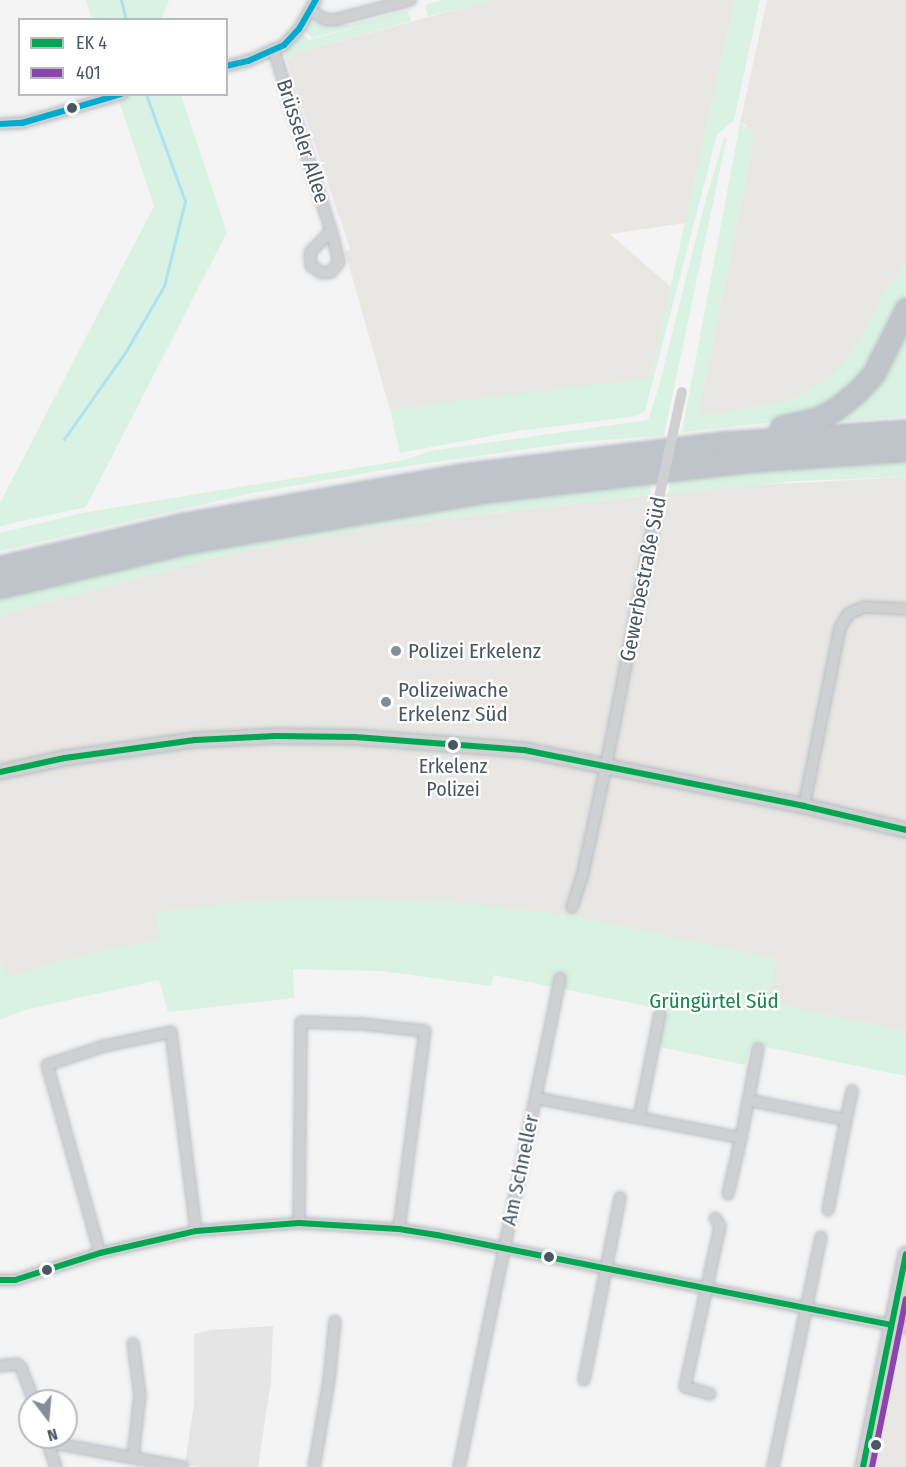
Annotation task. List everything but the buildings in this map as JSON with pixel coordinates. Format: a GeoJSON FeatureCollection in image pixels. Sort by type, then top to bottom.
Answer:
{"type":"FeatureCollection","features":[{"type":"Feature","properties":{"kind":"highway"},"geometry":{"type":"LineString","coordinates":[[719,442],[752,431],[809,422],[846,402],[874,373],[906,309]]}},
{"type":"Feature","properties":{"kind":"highway"},"geometry":{"type":"LineString","coordinates":[[0,567],[184,524],[459,475],[719,442],[906,431]]}},
{"type":"Feature","properties":{"kind":"highway"},"geometry":{"type":"LineString","coordinates":[[0,587],[184,543],[489,492],[599,476],[747,461],[906,450]]}},
{"type":"Feature","properties":{"kind":"main road"},"geometry":{"type":"LineString","coordinates":[[863,1467],[899,1327],[906,1254]]}},
{"type":"Feature","properties":{"kind":"street","name":"Brüsseler Allee"},"geometry":{"type":"LineString","coordinates":[[228,65],[274,51],[299,29],[316,0]]}},
{"type":"Feature","properties":{"kind":"street"},"geometry":{"type":"LineString","coordinates":[[311,11],[325,19],[334,20],[410,0]]}},
{"type":"Feature","properties":{"kind":"street","name":"Brüsseler Allee"},"geometry":{"type":"LineString","coordinates":[[274,51],[331,231]]}},
{"type":"Feature","properties":{"kind":"street"},"geometry":{"type":"LineString","coordinates":[[0,124],[22,123],[116,96]]}},
{"type":"Feature","properties":{"kind":"street","name":"Gewerbestraße Süd"},"geometry":{"type":"LineString","coordinates":[[572,907],[583,873],[606,766],[682,392]]}},
{"type":"Feature","properties":{"kind":"street"},"geometry":{"type":"LineString","coordinates":[[804,806],[840,628],[848,614],[864,607],[906,609]]}},
{"type":"Feature","properties":{"kind":"street"},"geometry":{"type":"LineString","coordinates":[[0,772],[93,753],[195,740],[276,736],[352,737],[524,750],[804,806],[906,830]]}},
{"type":"Feature","properties":{"kind":"street","name":"Am Schneller"},"geometry":{"type":"LineString","coordinates":[[459,1467],[560,978]]}},
{"type":"Feature","properties":{"kind":"street"},"geometry":{"type":"LineString","coordinates":[[639,1118],[660,1014]]}},
{"type":"Feature","properties":{"kind":"street"},"geometry":{"type":"LineString","coordinates":[[299,1223],[301,1022],[362,1024],[425,1031],[399,1229]]}},
{"type":"Feature","properties":{"kind":"street"},"geometry":{"type":"LineString","coordinates":[[100,1253],[47,1065],[104,1046],[171,1032],[196,1231]]}},
{"type":"Feature","properties":{"kind":"street"},"geometry":{"type":"LineString","coordinates":[[728,1194],[758,1049]]}},
{"type":"Feature","properties":{"kind":"street"},"geometry":{"type":"LineString","coordinates":[[828,1210],[852,1091]]}},
{"type":"Feature","properties":{"kind":"street"},"geometry":{"type":"LineString","coordinates":[[536,1098],[741,1138]]}},
{"type":"Feature","properties":{"kind":"street"},"geometry":{"type":"LineString","coordinates":[[748,1100],[846,1120]]}},
{"type":"Feature","properties":{"kind":"street"},"geometry":{"type":"LineString","coordinates":[[584,1380],[620,1198]]}},
{"type":"Feature","properties":{"kind":"street"},"geometry":{"type":"LineString","coordinates":[[710,1394],[685,1387],[720,1226],[715,1218]]}},
{"type":"Feature","properties":{"kind":"street"},"geometry":{"type":"LineString","coordinates":[[0,1280],[15,1280],[100,1253],[196,1231],[299,1223],[399,1229],[899,1327]]}},
{"type":"Feature","properties":{"kind":"street"},"geometry":{"type":"LineString","coordinates":[[773,1467],[821,1237]]}},
{"type":"Feature","properties":{"kind":"street"},"geometry":{"type":"LineString","coordinates":[[314,1467],[329,1380],[335,1320]]}},
{"type":"Feature","properties":{"kind":"street"},"geometry":{"type":"LineString","coordinates":[[133,1343],[140,1395],[133,1457]]}},
{"type":"Feature","properties":{"kind":"street"},"geometry":{"type":"LineString","coordinates":[[0,1366],[17,1364],[21,1367],[29,1389]]}},
{"type":"Feature","properties":{"kind":"street"},"geometry":{"type":"LineString","coordinates":[[78,1445],[183,1467]]}},
{"type":"Feature","properties":{"kind":"street"},"geometry":{"type":"LineString","coordinates":[[50,1449],[56,1467]]}},
{"type":"Feature","properties":{"kind":"shaded area"},"geometry":{"type":"Polygon","coordinates":[[[491,0],[735,0],[685,223],[610,234],[672,288],[650,379],[390,410],[345,252],[350,249],[287,61],[296,53],[491,0]]]}},
{"type":"Feature","properties":{"kind":"shaded area"},"geometry":{"type":"Polygon","coordinates":[[[767,0],[906,0],[906,262],[882,295],[864,332],[839,370],[824,381],[806,393],[784,402],[724,413],[698,414],[753,143],[746,125],[740,123],[767,0]]]}},
{"type":"Feature","properties":{"kind":"shaded area"},"geometry":{"type":"Polygon","coordinates":[[[906,477],[906,1031],[768,1003],[776,959],[443,901],[157,912],[161,939],[74,958],[8,977],[0,963],[0,615],[228,554],[380,526],[721,487],[906,477]]]}},
{"type":"Feature","properties":{"kind":"shaded area"},"geometry":{"type":"Polygon","coordinates":[[[906,1303],[906,1467],[874,1467],[906,1303]]]}},
{"type":"Feature","properties":{"kind":"shaded area"},"geometry":{"type":"Polygon","coordinates":[[[273,1326],[271,1381],[258,1467],[199,1467],[185,1464],[194,1403],[194,1334],[211,1330],[273,1326]]]}},
{"type":"Feature","properties":{"kind":"green space"},"geometry":{"type":"Polygon","coordinates":[[[86,0],[168,0],[169,2],[161,18],[91,18],[86,0]]]}},
{"type":"Feature","properties":{"kind":"green space"},"geometry":{"type":"Polygon","coordinates":[[[442,0],[493,0],[428,16],[425,5],[442,0]]]}},
{"type":"Feature","properties":{"kind":"green space"},"geometry":{"type":"Polygon","coordinates":[[[735,0],[760,0],[734,120],[717,135],[645,411],[636,416],[517,431],[400,453],[390,410],[650,378],[735,0]]]}},
{"type":"Feature","properties":{"kind":"green space"},"geometry":{"type":"Polygon","coordinates":[[[407,10],[411,21],[296,53],[287,61],[283,49],[301,33],[309,40],[375,22],[312,38],[303,30],[310,22],[350,25],[407,10]]]}},
{"type":"Feature","properties":{"kind":"green space"},"geometry":{"type":"Polygon","coordinates":[[[181,96],[227,232],[86,507],[0,526],[0,503],[154,206],[118,98],[181,96]]]}},
{"type":"Feature","properties":{"kind":"green space"},"geometry":{"type":"Polygon","coordinates":[[[740,123],[753,133],[753,143],[698,414],[724,413],[784,402],[806,393],[839,370],[864,332],[882,295],[906,262],[906,294],[869,367],[838,400],[782,421],[682,432],[740,123]]]}},
{"type":"Feature","properties":{"kind":"green space"},"geometry":{"type":"Polygon","coordinates":[[[727,137],[664,435],[569,443],[402,467],[252,493],[0,551],[0,533],[82,513],[404,460],[430,451],[648,420],[657,393],[706,199],[724,138],[727,137]]]}},
{"type":"Feature","properties":{"kind":"green space"},"geometry":{"type":"Polygon","coordinates":[[[906,317],[906,416],[818,423],[836,413],[906,317]]]}},
{"type":"Feature","properties":{"kind":"green space"},"geometry":{"type":"Polygon","coordinates":[[[906,458],[906,477],[798,481],[668,494],[672,477],[906,458]]]}},
{"type":"Feature","properties":{"kind":"green space"},"geometry":{"type":"Polygon","coordinates":[[[651,480],[650,495],[380,526],[228,554],[0,615],[0,597],[288,530],[391,512],[651,480]]]}},
{"type":"Feature","properties":{"kind":"green space","name":"Grüngürtel Süd"},"geometry":{"type":"Polygon","coordinates":[[[315,899],[443,901],[570,915],[776,959],[768,1003],[906,1031],[906,1076],[751,1044],[745,1065],[655,1046],[661,1009],[494,975],[491,986],[382,971],[293,969],[294,998],[168,1012],[159,980],[24,1010],[0,1020],[0,963],[8,977],[74,958],[160,939],[156,912],[253,901],[315,899]]]}},
{"type":"Feature","properties":{"kind":"waterway"},"geometry":{"type":"LineString","coordinates":[[121,0],[126,18]]}},
{"type":"Feature","properties":{"kind":"waterway"},"geometry":{"type":"LineString","coordinates":[[64,439],[126,351],[164,286],[185,201],[147,97]]}},
{"type":"Feature","properties":{"kind":"transit line"},"geometry":{"type":"LineString","coordinates":[[228,66],[248,61],[284,45],[299,29],[316,0]]}},
{"type":"Feature","properties":{"kind":"transit line"},"geometry":{"type":"LineString","coordinates":[[0,124],[22,123],[114,96]]}},
{"type":"Feature","properties":{"kind":"transit line"},"geometry":{"type":"LineString","coordinates":[[0,772],[65,758],[195,740],[276,736],[355,737],[524,750],[804,806],[906,830]]}},
{"type":"Feature","properties":{"kind":"transit line"},"geometry":{"type":"LineString","coordinates":[[0,1280],[15,1280],[100,1253],[196,1231],[299,1223],[399,1229],[437,1235],[891,1325]]}},
{"type":"Feature","properties":{"kind":"transit line"},"geometry":{"type":"LineString","coordinates":[[863,1467],[906,1254]]}},
{"type":"Feature","properties":{"kind":"transit line","name":"401"},"geometry":{"type":"LineString","coordinates":[[872,1467],[906,1299]]}},
{"type":"Feature","properties":{"kind":"place","name":"Polizei Erkelenz"},"geometry":{"type":"Point","coordinates":[396,651]}},
{"type":"Feature","properties":{"kind":"place","name":"Polizeiwache Erkelenz Süd"},"geometry":{"type":"Point","coordinates":[386,702]}},
{"type":"Feature","properties":{"kind":"place","name":"Erkelenz Polizei"},"geometry":{"type":"Point","coordinates":[453,745]}}]}
